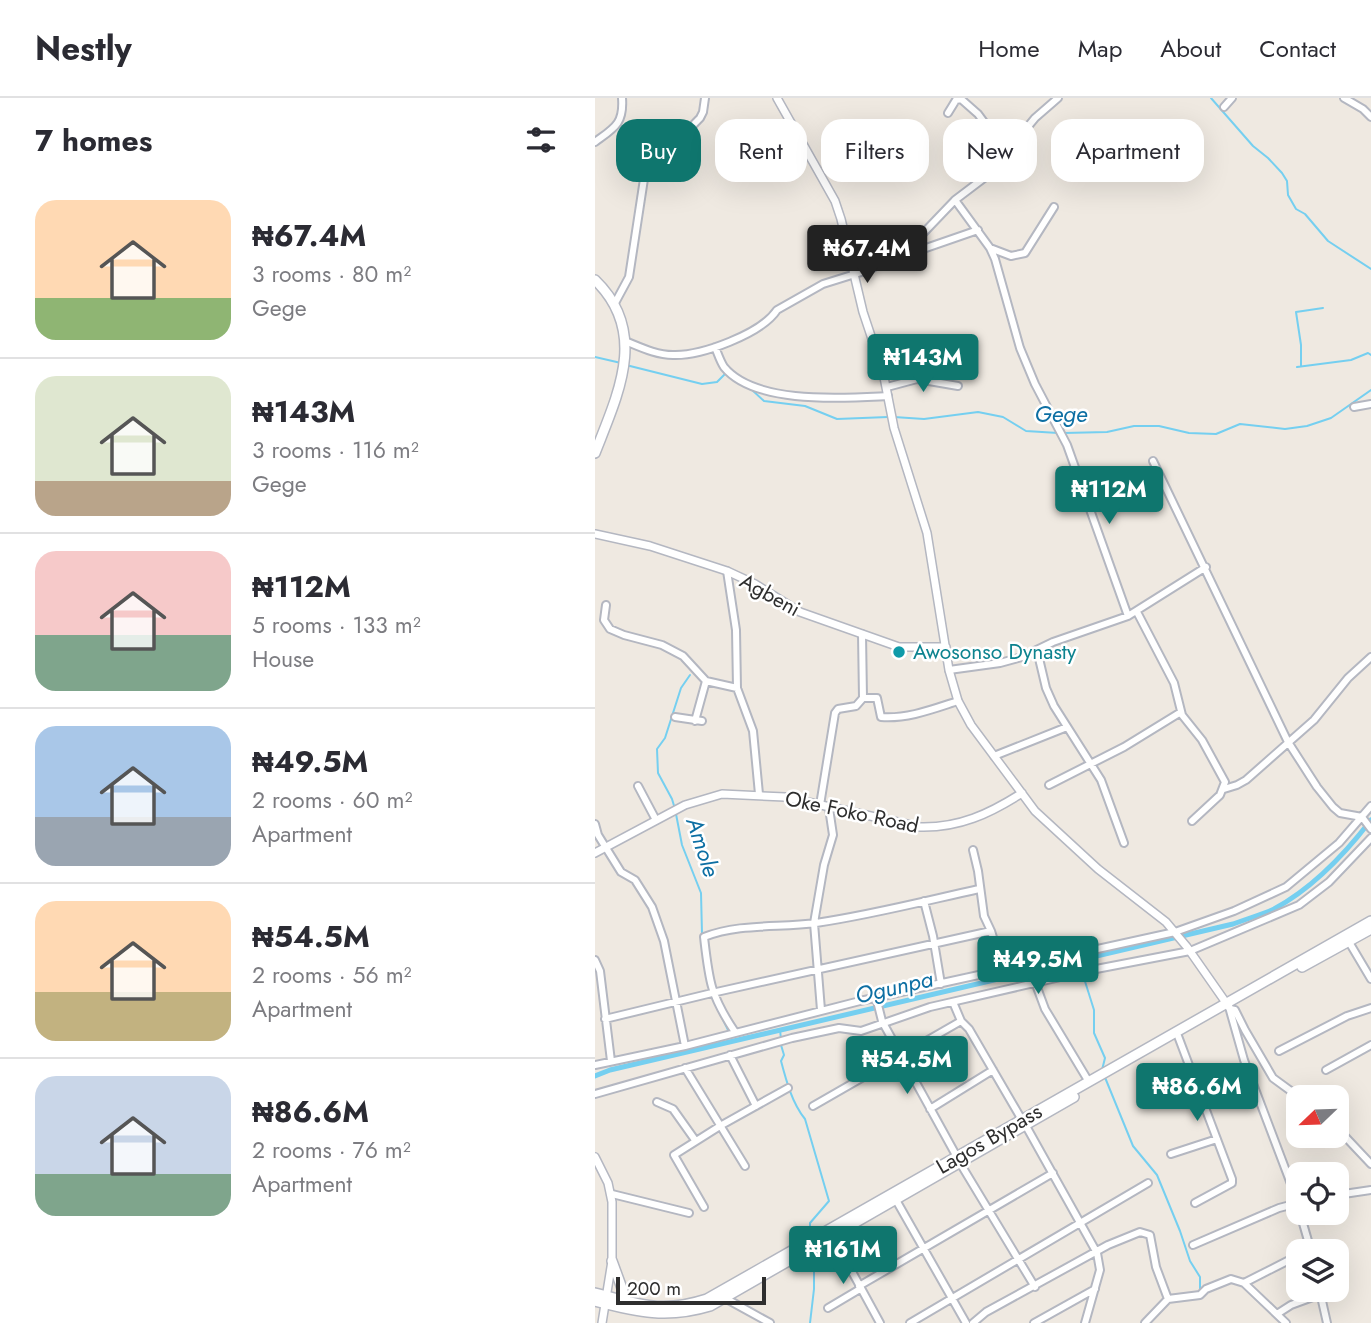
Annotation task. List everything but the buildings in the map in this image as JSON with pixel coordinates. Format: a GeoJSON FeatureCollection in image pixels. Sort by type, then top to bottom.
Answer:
{"type":"FeatureCollection","features":[{"type":"Feature","properties":{"kind":"main road"},"geometry":{"type":"LineString","coordinates":[[595,280],[615,303],[621,315],[625,341],[623,371],[617,398],[595,453]]}},
{"type":"Feature","properties":{"kind":"main road","name":"Lagos Bypass"},"geometry":{"type":"LineString","coordinates":[[595,1293],[607,1300],[652,1314],[675,1314],[710,1306],[722,1296],[1178,1036],[1371,921]]}},
{"type":"Feature","properties":{"kind":"main road","name":"Lagos Bypass"},"geometry":{"type":"LineString","coordinates":[[1024,1123],[1089,1082],[1371,929]]}},
{"type":"Feature","properties":{"kind":"main road","name":"Lagos Bypass"},"geometry":{"type":"LineString","coordinates":[[595,1301],[678,1307],[722,1296],[896,1200],[959,1160]]}},
{"type":"Feature","properties":{"kind":"main road"},"geometry":{"type":"LineString","coordinates":[[612,1261],[628,1302]]}},
{"type":"Feature","properties":{"kind":"street"},"geometry":{"type":"LineString","coordinates":[[595,142],[620,120],[623,115],[622,98]]}},
{"type":"Feature","properties":{"kind":"street"},"geometry":{"type":"LineString","coordinates":[[615,303],[629,277],[644,179],[650,169],[700,118],[705,98]]}},
{"type":"Feature","properties":{"kind":"street"},"geometry":{"type":"LineString","coordinates":[[777,98],[835,201],[887,387],[894,428],[927,533],[950,670],[958,701],[971,725],[994,756],[1056,832],[1176,933],[1229,1006],[1244,1060],[1286,1170]]}},
{"type":"Feature","properties":{"kind":"street"},"geometry":{"type":"LineString","coordinates":[[1034,119],[1058,98]]}},
{"type":"Feature","properties":{"kind":"street"},"geometry":{"type":"LineString","coordinates":[[1224,107],[1232,98]]}},
{"type":"Feature","properties":{"kind":"street"},"geometry":{"type":"LineString","coordinates":[[1344,98],[1371,117]]}},
{"type":"Feature","properties":{"kind":"street"},"geometry":{"type":"LineString","coordinates":[[947,113],[956,100],[961,99],[982,119]]}},
{"type":"Feature","properties":{"kind":"street"},"geometry":{"type":"LineString","coordinates":[[625,341],[671,355],[694,353],[746,334],[773,316],[777,310],[823,284],[854,276],[910,247],[955,200],[979,182]]}},
{"type":"Feature","properties":{"kind":"street"},"geometry":{"type":"LineString","coordinates":[[955,200],[990,248],[1020,348],[1035,384],[1062,432],[1128,616]]}},
{"type":"Feature","properties":{"kind":"street"},"geometry":{"type":"LineString","coordinates":[[990,248],[1011,256],[1025,253],[1054,207]]}},
{"type":"Feature","properties":{"kind":"street"},"geometry":{"type":"LineString","coordinates":[[889,260],[920,252],[978,230]]}},
{"type":"Feature","properties":{"kind":"street"},"geometry":{"type":"LineString","coordinates":[[715,347],[728,371],[762,390],[816,396],[888,396]]}},
{"type":"Feature","properties":{"kind":"street"},"geometry":{"type":"LineString","coordinates":[[887,387],[917,379],[958,386]]}},
{"type":"Feature","properties":{"kind":"street"},"geometry":{"type":"LineString","coordinates":[[1354,407],[1371,404]]}},
{"type":"Feature","properties":{"kind":"street"},"geometry":{"type":"LineString","coordinates":[[1153,461],[1288,742],[1333,807],[1341,813],[1363,818],[1371,829]]}},
{"type":"Feature","properties":{"kind":"street","name":"Agbeni"},"geometry":{"type":"LineString","coordinates":[[595,534],[650,546],[727,571],[755,584],[800,612],[899,647],[946,648]]}},
{"type":"Feature","properties":{"kind":"street"},"geometry":{"type":"LineString","coordinates":[[950,670],[1000,663],[1128,616],[1206,567]]}},
{"type":"Feature","properties":{"kind":"street"},"geometry":{"type":"LineString","coordinates":[[727,571],[736,630],[737,688],[753,731],[759,794]]}},
{"type":"Feature","properties":{"kind":"street"},"geometry":{"type":"LineString","coordinates":[[606,605],[604,620],[610,629],[662,645],[683,656],[706,681],[737,688]]}},
{"type":"Feature","properties":{"kind":"street"},"geometry":{"type":"LineString","coordinates":[[1137,612],[1174,683],[1181,712],[1223,775],[1224,789]]}},
{"type":"Feature","properties":{"kind":"street"},"geometry":{"type":"LineString","coordinates":[[820,805],[835,713],[838,709],[856,706],[863,698],[862,634]]}},
{"type":"Feature","properties":{"kind":"street"},"geometry":{"type":"LineString","coordinates":[[1037,650],[1046,688],[1107,793],[1124,843]]}},
{"type":"Feature","properties":{"kind":"street"},"geometry":{"type":"LineString","coordinates":[[1192,821],[1224,789],[1246,780],[1314,720],[1348,678],[1371,657]]}},
{"type":"Feature","properties":{"kind":"street"},"geometry":{"type":"LineString","coordinates":[[675,717],[698,721],[706,681]]}},
{"type":"Feature","properties":{"kind":"street"},"geometry":{"type":"LineString","coordinates":[[863,698],[877,698],[881,717],[929,710],[958,701]]}},
{"type":"Feature","properties":{"kind":"street"},"geometry":{"type":"LineString","coordinates":[[1049,785],[1124,747],[1181,712]]}},
{"type":"Feature","properties":{"kind":"street"},"geometry":{"type":"LineString","coordinates":[[994,756],[1067,727]]}},
{"type":"Feature","properties":{"kind":"street"},"geometry":{"type":"LineString","coordinates":[[638,786],[656,820]]}},
{"type":"Feature","properties":{"kind":"street","name":"Oke Foko Road"},"geometry":{"type":"LineString","coordinates":[[595,853],[675,810],[722,794],[785,797],[934,828],[973,820],[1022,793]]}},
{"type":"Feature","properties":{"kind":"street"},"geometry":{"type":"LineString","coordinates":[[595,1065],[685,1046],[821,1010],[1176,933],[1286,887],[1318,862],[1363,818],[1371,806]]}},
{"type":"Feature","properties":{"kind":"street"},"geometry":{"type":"LineString","coordinates":[[821,1010],[814,923],[824,865],[833,835],[829,807]]}},
{"type":"Feature","properties":{"kind":"street"},"geometry":{"type":"LineString","coordinates":[[595,824],[604,847],[621,872],[635,880],[652,907],[664,941],[685,1046]]}},
{"type":"Feature","properties":{"kind":"street"},"geometry":{"type":"LineString","coordinates":[[595,1094],[792,1038],[839,1028],[860,1031],[881,1020],[953,1002],[1189,949],[1299,905],[1329,882],[1371,838]]}},
{"type":"Feature","properties":{"kind":"street"},"geometry":{"type":"LineString","coordinates":[[973,850],[984,916],[1003,970]]}},
{"type":"Feature","properties":{"kind":"street"},"geometry":{"type":"LineString","coordinates":[[735,1032],[712,993],[706,967],[704,937],[724,931],[814,923],[979,889]]}},
{"type":"Feature","properties":{"kind":"street"},"geometry":{"type":"LineString","coordinates":[[923,901],[941,984]]}},
{"type":"Feature","properties":{"kind":"street"},"geometry":{"type":"LineString","coordinates":[[605,1019],[991,931]]}},
{"type":"Feature","properties":{"kind":"street"},"geometry":{"type":"LineString","coordinates":[[1349,942],[1371,979]]}},
{"type":"Feature","properties":{"kind":"street"},"geometry":{"type":"LineString","coordinates":[[595,960],[600,971],[611,1061]]}},
{"type":"Feature","properties":{"kind":"street"},"geometry":{"type":"LineString","coordinates":[[1035,982],[1045,1009],[1089,1082]]}},
{"type":"Feature","properties":{"kind":"street"},"geometry":{"type":"LineString","coordinates":[[876,999],[881,1020],[901,1057],[1035,1287]]}},
{"type":"Feature","properties":{"kind":"street"},"geometry":{"type":"LineString","coordinates":[[953,1002],[961,1021],[969,1029],[1097,1253],[1101,1265],[1085,1323]]}},
{"type":"Feature","properties":{"kind":"street"},"geometry":{"type":"LineString","coordinates":[[1229,1006],[1235,1010],[1273,1078],[1286,1088]]}},
{"type":"Feature","properties":{"kind":"street"},"geometry":{"type":"LineString","coordinates":[[1279,1051],[1347,1016],[1371,1008]]}},
{"type":"Feature","properties":{"kind":"street"},"geometry":{"type":"LineString","coordinates":[[813,1106],[961,1021]]}},
{"type":"Feature","properties":{"kind":"street"},"geometry":{"type":"LineString","coordinates":[[1178,1036],[1232,1183],[1195,1203]]}},
{"type":"Feature","properties":{"kind":"street"},"geometry":{"type":"LineString","coordinates":[[1326,1070],[1371,1045]]}},
{"type":"Feature","properties":{"kind":"street"},"geometry":{"type":"LineString","coordinates":[[730,1055],[756,1106]]}},
{"type":"Feature","properties":{"kind":"street"},"geometry":{"type":"LineString","coordinates":[[684,1068],[745,1167]]}},
{"type":"Feature","properties":{"kind":"street"},"geometry":{"type":"LineString","coordinates":[[930,1109],[993,1070]]}},
{"type":"Feature","properties":{"kind":"street"},"geometry":{"type":"LineString","coordinates":[[704,1207],[674,1155],[720,1125],[788,1088]]}},
{"type":"Feature","properties":{"kind":"street"},"geometry":{"type":"LineString","coordinates":[[657,1102],[673,1109],[695,1140]]}},
{"type":"Feature","properties":{"kind":"street"},"geometry":{"type":"LineString","coordinates":[[1349,1138],[1368,1155],[1371,1164]]}},
{"type":"Feature","properties":{"kind":"street"},"geometry":{"type":"LineString","coordinates":[[1171,1154],[1217,1139]]}},
{"type":"Feature","properties":{"kind":"street"},"geometry":{"type":"LineString","coordinates":[[595,1157],[612,1194],[612,1261],[602,1323]]}},
{"type":"Feature","properties":{"kind":"street"},"geometry":{"type":"LineString","coordinates":[[828,1308],[923,1248],[1053,1173]]}},
{"type":"Feature","properties":{"kind":"street"},"geometry":{"type":"LineString","coordinates":[[910,1323],[1148,1184]]}},
{"type":"Feature","properties":{"kind":"street"},"geometry":{"type":"LineString","coordinates":[[1349,1193],[1371,1190]]}},
{"type":"Feature","properties":{"kind":"street"},"geometry":{"type":"LineString","coordinates":[[612,1194],[689,1213]]}},
{"type":"Feature","properties":{"kind":"street"},"geometry":{"type":"LineString","coordinates":[[896,1200],[966,1323]]}},
{"type":"Feature","properties":{"kind":"street"},"geometry":{"type":"LineString","coordinates":[[1193,1245],[1286,1206]]}},
{"type":"Feature","properties":{"kind":"street"},"geometry":{"type":"LineString","coordinates":[[973,1323],[986,1312],[1140,1232],[1150,1235],[1156,1267],[1168,1299]]}},
{"type":"Feature","properties":{"kind":"street"},"geometry":{"type":"LineString","coordinates":[[832,1236],[880,1323]]}},
{"type":"Feature","properties":{"kind":"street"},"geometry":{"type":"LineString","coordinates":[[1244,1283],[1286,1262]]}},
{"type":"Feature","properties":{"kind":"street"},"geometry":{"type":"LineString","coordinates":[[1145,1323],[1168,1299],[1200,1295],[1206,1289],[1227,1279],[1244,1283],[1286,1323]]}},
{"type":"Feature","properties":{"kind":"street"},"geometry":{"type":"LineString","coordinates":[[1034,1323],[1095,1289]]}},
{"type":"Feature","properties":{"kind":"street"},"geometry":{"type":"LineString","coordinates":[[722,1296],[770,1323]]}},
{"type":"Feature","properties":{"kind":"street"},"geometry":{"type":"LineString","coordinates":[[1277,1314],[1298,1302]]}},
{"type":"Feature","properties":{"kind":"street"},"geometry":{"type":"LineString","coordinates":[[1322,1302],[1327,1323]]}},
{"type":"Feature","properties":{"kind":"waterway"},"geometry":{"type":"LineString","coordinates":[[1211,98],[1253,146],[1282,173],[1287,181],[1288,195],[1296,209],[1305,214],[1328,241],[1371,269]]}},
{"type":"Feature","properties":{"kind":"waterway"},"geometry":{"type":"LineString","coordinates":[[1301,366],[1296,312],[1323,308]]}},
{"type":"Feature","properties":{"kind":"waterway"},"geometry":{"type":"LineString","coordinates":[[1297,367],[1351,360],[1368,353],[1371,355]]}},
{"type":"Feature","properties":{"kind":"waterway","name":"Gege"},"geometry":{"type":"LineString","coordinates":[[595,357],[621,363]]}},
{"type":"Feature","properties":{"kind":"waterway","name":"Gege"},"geometry":{"type":"LineString","coordinates":[[626,365],[702,384],[717,382],[726,373]]}},
{"type":"Feature","properties":{"kind":"waterway","name":"Gege"},"geometry":{"type":"LineString","coordinates":[[751,389],[764,401],[805,406],[837,419],[888,417]]}},
{"type":"Feature","properties":{"kind":"waterway","name":"Gege"},"geometry":{"type":"LineString","coordinates":[[1064,433],[1107,432],[1134,426],[1159,426],[1189,433],[1216,434],[1240,424],[1285,429],[1307,426],[1331,418],[1371,390]]}},
{"type":"Feature","properties":{"kind":"waterway","name":"Gege"},"geometry":{"type":"LineString","coordinates":[[894,417],[924,419],[978,412],[1003,417],[1026,431],[1058,433]]}},
{"type":"Feature","properties":{"kind":"waterway","name":"Amole"},"geometry":{"type":"LineString","coordinates":[[675,809],[658,773],[657,749],[665,738],[681,688],[690,675]]}},
{"type":"Feature","properties":{"kind":"waterway","name":"Amole"},"geometry":{"type":"LineString","coordinates":[[676,814],[682,845],[701,893],[702,934]]}},
{"type":"Feature","properties":{"kind":"waterway","name":"Ogunpa"},"geometry":{"type":"LineString","coordinates":[[595,1076],[610,1070],[1233,924],[1274,909],[1302,891],[1339,858],[1371,820]]}},
{"type":"Feature","properties":{"kind":"waterway"},"geometry":{"type":"LineString","coordinates":[[1079,960],[1081,970]]}},
{"type":"Feature","properties":{"kind":"waterway"},"geometry":{"type":"LineString","coordinates":[[1083,975],[1094,1010],[1094,1033],[1105,1058],[1102,1070]]}},
{"type":"Feature","properties":{"kind":"waterway","name":"Amole"},"geometry":{"type":"LineString","coordinates":[[711,995],[730,1034]]}},
{"type":"Feature","properties":{"kind":"waterway"},"geometry":{"type":"LineString","coordinates":[[780,1030],[781,1039]]}},
{"type":"Feature","properties":{"kind":"waterway"},"geometry":{"type":"LineString","coordinates":[[781,1045],[784,1055],[781,1061],[787,1083],[796,1106],[805,1119],[829,1201],[810,1223],[810,1229]]}},
{"type":"Feature","properties":{"kind":"waterway"},"geometry":{"type":"LineString","coordinates":[[1104,1075],[1133,1146],[1157,1175],[1190,1261],[1200,1277],[1200,1290]]}},
{"type":"Feature","properties":{"kind":"waterway"},"geometry":{"type":"LineString","coordinates":[[810,1323],[814,1252]]}},
{"type":"Feature","properties":{"kind":"place","name":"Awosonso Dynasty"},"geometry":{"type":"Point","coordinates":[899,652]}}]}
